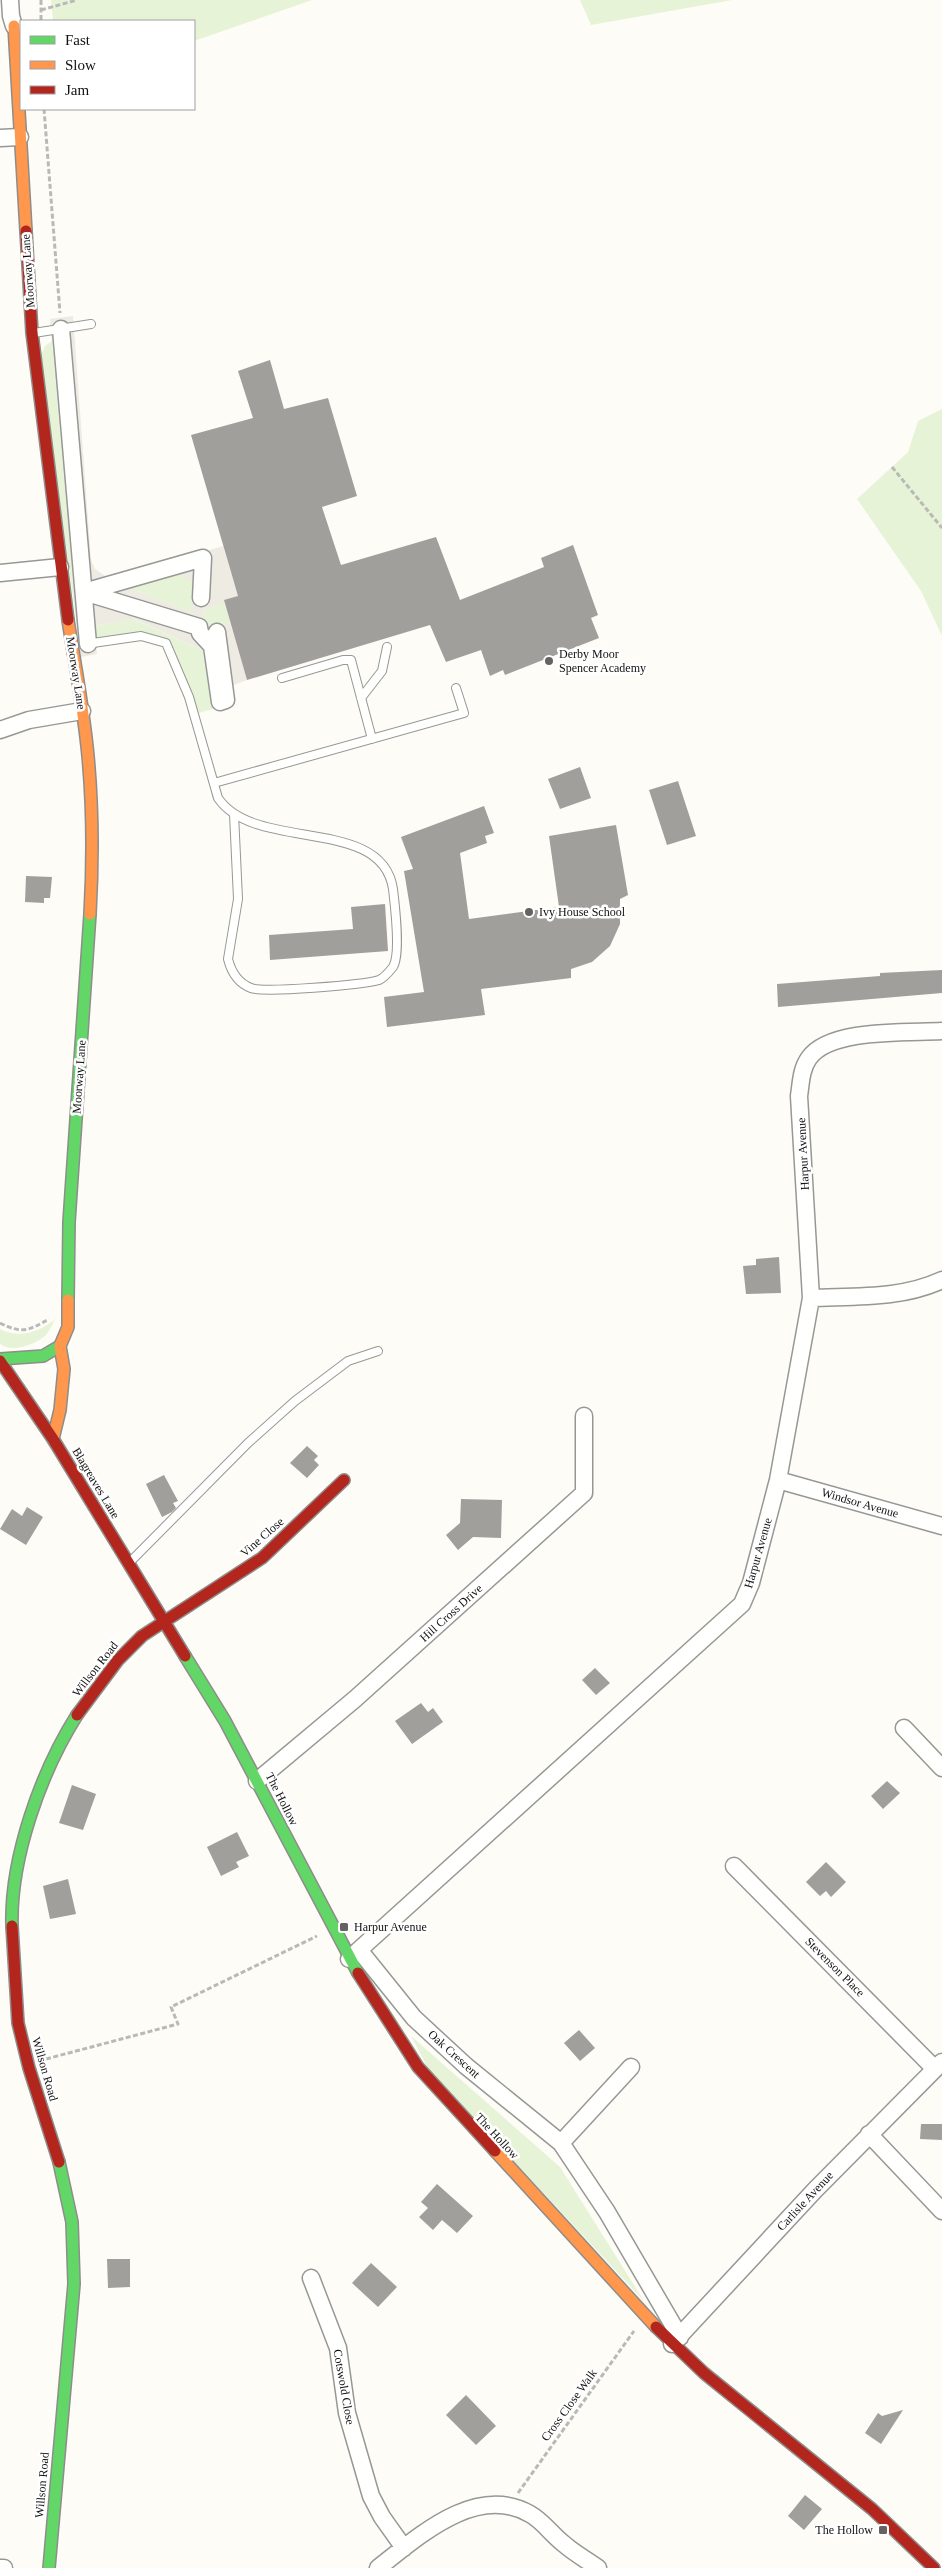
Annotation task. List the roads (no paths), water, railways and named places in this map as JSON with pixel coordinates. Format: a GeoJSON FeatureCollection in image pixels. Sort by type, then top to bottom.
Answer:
{"type":"FeatureCollection","features":[{"type":"Feature","properties":{"kind":"street","name":"Moorway Lane"},"geometry":{"type":"LineString","coordinates":[[10,0],[14,26],[32,333],[60,566],[82,711],[91,790],[92,877],[70,1222],[68,1327],[60,1346],[64,1369],[60,1410],[53,1439]]}},
{"type":"Feature","properties":{"kind":"street"},"geometry":{"type":"LineString","coordinates":[[0,138],[20,137]]}},
{"type":"Feature","properties":{"kind":"street"},"geometry":{"type":"LineString","coordinates":[[61,328],[88,644]]}},
{"type":"Feature","properties":{"kind":"street"},"geometry":{"type":"LineString","coordinates":[[84,592],[203,558],[201,598]]}},
{"type":"Feature","properties":{"kind":"street"},"geometry":{"type":"LineString","coordinates":[[0,573],[60,566]]}},
{"type":"Feature","properties":{"kind":"street"},"geometry":{"type":"LineString","coordinates":[[84,592],[199,627],[200,633],[212,646],[220,702],[226,700],[217,632]]}},
{"type":"Feature","properties":{"kind":"street"},"geometry":{"type":"LineString","coordinates":[[0,730],[29,720],[82,711]]}},
{"type":"Feature","properties":{"kind":"street","name":"Harpur Avenue"},"geometry":{"type":"LineString","coordinates":[[354,1955],[742,1604],[751,1583],[778,1480],[811,1298],[799,1096],[802,1074],[808,1059],[824,1044],[851,1037],[942,1031]]}},
{"type":"Feature","properties":{"kind":"street"},"geometry":{"type":"LineString","coordinates":[[811,1298],[895,1295],[922,1290],[942,1280]]}},
{"type":"Feature","properties":{"kind":"street"},"geometry":{"type":"LineString","coordinates":[[0,1360],[43,1356],[60,1346]]}},
{"type":"Feature","properties":{"kind":"street","name":"Blagreaves Lane"},"geometry":{"type":"LineString","coordinates":[[0,1360],[53,1439],[164,1622]]}},
{"type":"Feature","properties":{"kind":"street","name":"Hill Cross Drive"},"geometry":{"type":"LineString","coordinates":[[257,1781],[355,1699],[584,1493],[584,1416]]}},
{"type":"Feature","properties":{"kind":"street","name":"Vine Close"},"geometry":{"type":"LineString","coordinates":[[164,1622],[262,1558],[344,1480]]}},
{"type":"Feature","properties":{"kind":"street","name":"Windsor Avenue"},"geometry":{"type":"LineString","coordinates":[[778,1480],[942,1526]]}},
{"type":"Feature","properties":{"kind":"street","name":"The Hollow"},"geometry":{"type":"LineString","coordinates":[[164,1622],[225,1721],[333,1928],[354,1955],[423,2073],[645,2316],[676,2340],[714,2383],[865,2502],[909,2541],[934,2568]]}},
{"type":"Feature","properties":{"kind":"street","name":"Willson Road"},"geometry":{"type":"LineString","coordinates":[[49,2568],[74,2284],[74,2241],[66,2186],[18,2024],[7,1964],[13,1896],[19,1862],[32,1817],[64,1737],[86,1702],[116,1662],[137,1641],[164,1622]]}},
{"type":"Feature","properties":{"kind":"street"},"geometry":{"type":"LineString","coordinates":[[904,1728],[942,1768]]}},
{"type":"Feature","properties":{"kind":"street","name":"Stevenson Place"},"geometry":{"type":"LineString","coordinates":[[734,1866],[938,2066]]}},
{"type":"Feature","properties":{"kind":"street","name":"Oak Crescent"},"geometry":{"type":"LineString","coordinates":[[354,1955],[414,2018],[466,2066],[561,2143],[607,2212],[676,2340]]}},
{"type":"Feature","properties":{"kind":"street","name":"Carlisle Avenue"},"geometry":{"type":"LineString","coordinates":[[676,2340],[869,2134],[938,2066]]}},
{"type":"Feature","properties":{"kind":"street"},"geometry":{"type":"LineString","coordinates":[[561,2143],[631,2067]]}},
{"type":"Feature","properties":{"kind":"street"},"geometry":{"type":"LineString","coordinates":[[869,2134],[942,2211]]}},
{"type":"Feature","properties":{"kind":"street","name":"Cotswold Close"},"geometry":{"type":"LineString","coordinates":[[310,2278],[338,2348],[347,2414],[372,2496],[382,2517],[404,2548]]}},
{"type":"Feature","properties":{"kind":"street"},"geometry":{"type":"LineString","coordinates":[[378,2568],[404,2548],[465,2509],[488,2504],[510,2506],[530,2514],[565,2545],[598,2568]]}},
{"type":"Feature","properties":{"kind":"lane"},"geometry":{"type":"LineString","coordinates":[[32,333],[91,324]]}},
{"type":"Feature","properties":{"kind":"lane"},"geometry":{"type":"LineString","coordinates":[[71,646],[141,636],[166,643],[170,647],[189,697],[218,798],[234,814],[263,826],[362,848],[374,856],[386,870],[392,887],[397,956],[389,972],[382,979],[364,984],[258,990],[241,981],[230,968],[228,959],[238,899],[234,814]]}},
{"type":"Feature","properties":{"kind":"lane"},"geometry":{"type":"LineString","coordinates":[[361,698],[382,671],[387,647]]}},
{"type":"Feature","properties":{"kind":"lane"},"geometry":{"type":"LineString","coordinates":[[282,678],[347,659],[351,660],[372,739]]}},
{"type":"Feature","properties":{"kind":"lane"},"geometry":{"type":"LineString","coordinates":[[214,783],[464,713],[456,688]]}},
{"type":"Feature","properties":{"kind":"lane"},"geometry":{"type":"LineString","coordinates":[[128,1564],[248,1443],[295,1401],[348,1361],[378,1351]]}},
{"type":"Feature","properties":{"kind":"place","name":"Derby Moor Spencer Academy"},"geometry":{"type":"Point","coordinates":[549,661]}},
{"type":"Feature","properties":{"kind":"place","name":"Ivy House School"},"geometry":{"type":"Point","coordinates":[529,912]}},
{"type":"Feature","properties":{"kind":"place","name":"Harpur Avenue"},"geometry":{"type":"Point","coordinates":[344,1927]}},
{"type":"Feature","properties":{"kind":"place","name":"The Hollow"},"geometry":{"type":"Point","coordinates":[883,2530]}}]}
